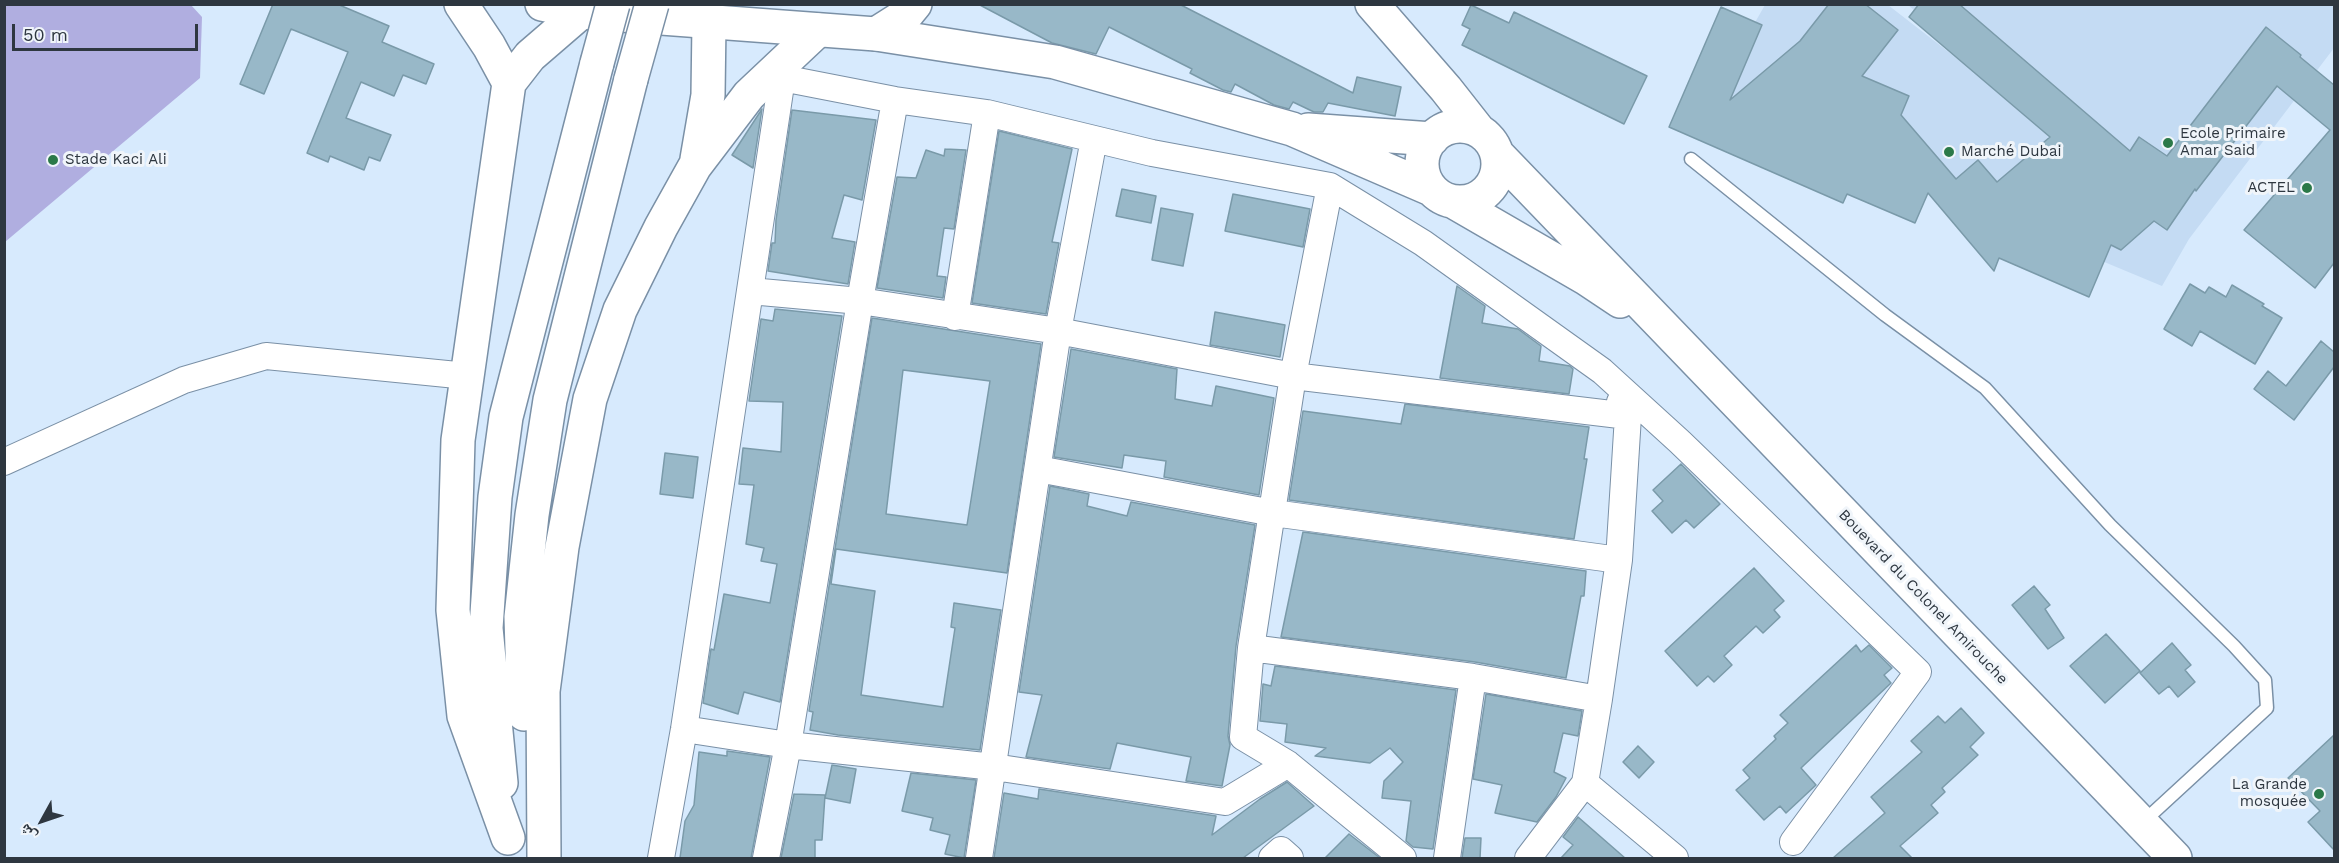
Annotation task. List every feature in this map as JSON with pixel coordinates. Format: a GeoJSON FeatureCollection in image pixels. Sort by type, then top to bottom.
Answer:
{"type":"FeatureCollection","features":[{"type":"Feature","properties":{"kind":"main road"},"geometry":{"type":"LineString","coordinates":[[461,4],[489,46],[509,83]]}},
{"type":"Feature","properties":{"kind":"main road"},"geometry":{"type":"LineString","coordinates":[[542,4],[581,12],[876,34],[1055,62],[1292,129],[1439,134],[1469,127],[1488,143],[1498,168],[1495,180],[1479,198],[1466,202],[1442,195],[1422,170],[1425,150],[1439,134]]}},
{"type":"Feature","properties":{"kind":"main road"},"geometry":{"type":"LineString","coordinates":[[510,848],[486,628],[495,497],[506,417],[613,4]]}},
{"type":"Feature","properties":{"kind":"main road"},"geometry":{"type":"LineString","coordinates":[[544,858],[532,793],[523,707],[521,617],[532,515],[550,400],[652,4]]}},
{"type":"Feature","properties":{"kind":"main road"},"geometry":{"type":"LineString","coordinates":[[876,34],[906,15],[915,4]]}},
{"type":"Feature","properties":{"kind":"main road","name":"Bouevard du Colonel Amirouche"},"geometry":{"type":"LineString","coordinates":[[1372,4],[1488,143],[2175,858]]}},
{"type":"Feature","properties":{"kind":"main road"},"geometry":{"type":"LineString","coordinates":[[510,848],[464,716],[453,610],[458,440],[509,83],[530,56],[581,12]]}},
{"type":"Feature","properties":{"kind":"main road"},"geometry":{"type":"LineString","coordinates":[[696,166],[708,95],[710,23]]}},
{"type":"Feature","properties":{"kind":"main road"},"geometry":{"type":"LineString","coordinates":[[544,858],[543,691],[562,548],[590,399],[621,310],[661,227],[696,166],[749,94],[818,30]]}},
{"type":"Feature","properties":{"kind":"main road"},"geometry":{"type":"LineString","coordinates":[[1428,69],[1439,134]]}},
{"type":"Feature","properties":{"kind":"main road","name":"Bouevard du Colonel Amirouche"},"geometry":{"type":"LineString","coordinates":[[1292,129],[1442,195],[1587,279],[1671,335]]}},
{"type":"Feature","properties":{"kind":"street"},"geometry":{"type":"LineString","coordinates":[[661,858],[684,729],[782,78],[895,100],[987,113],[1152,153],[1330,186],[1423,243],[1602,371],[1680,442],[1918,672],[1793,842]]}},
{"type":"Feature","properties":{"kind":"street"},"geometry":{"type":"LineString","coordinates":[[766,858],[788,745],[895,100]]}},
{"type":"Feature","properties":{"kind":"street"},"geometry":{"type":"LineString","coordinates":[[955,317],[987,113]]}},
{"type":"Feature","properties":{"kind":"street"},"geometry":{"type":"LineString","coordinates":[[979,858],[1058,331],[1094,139]]}},
{"type":"Feature","properties":{"kind":"street"},"geometry":{"type":"LineString","coordinates":[[1330,186],[1293,376],[1251,648],[1243,737],[1288,764],[1403,858]]}},
{"type":"Feature","properties":{"kind":"street"},"geometry":{"type":"LineString","coordinates":[[750,291],[860,302],[1058,331],[1293,376],[1628,416]]}},
{"type":"Feature","properties":{"kind":"street"},"geometry":{"type":"LineString","coordinates":[[4,462],[184,380],[266,356],[467,376]]}},
{"type":"Feature","properties":{"kind":"street"},"geometry":{"type":"LineString","coordinates":[[1528,858],[1585,783],[1599,699],[1619,560],[1628,416],[1602,371]]}},
{"type":"Feature","properties":{"kind":"street"},"geometry":{"type":"LineString","coordinates":[[1038,469],[1273,513],[1619,560]]}},
{"type":"Feature","properties":{"kind":"street"},"geometry":{"type":"LineString","coordinates":[[1251,648],[1473,677],[1599,699]]}},
{"type":"Feature","properties":{"kind":"street"},"geometry":{"type":"LineString","coordinates":[[1447,858],[1473,677]]}},
{"type":"Feature","properties":{"kind":"street"},"geometry":{"type":"LineString","coordinates":[[684,729],[788,745],[994,767],[1225,802],[1288,764]]}},
{"type":"Feature","properties":{"kind":"street"},"geometry":{"type":"LineString","coordinates":[[1585,783],[1676,858]]}},
{"type":"Feature","properties":{"kind":"street"},"geometry":{"type":"LineString","coordinates":[[1272,858],[1281,850],[1290,858]]}},
{"type":"Feature","properties":{"kind":"lane"},"geometry":{"type":"LineString","coordinates":[[1691,159],[1885,315],[1985,388],[2110,525],[2234,646],[2265,680],[2267,708],[2142,823]]}},
{"type":"Feature","properties":{"kind":"shaded area","name":"Stade Kaci Ali"},"geometry":{"type":"Polygon","coordinates":[[[5,4],[191,5],[202,17],[200,78],[5,242],[5,4]]]}},
{"type":"Feature","properties":{"kind":"shaded area"},"geometry":{"type":"Polygon","coordinates":[[[1765,5],[1888,5],[2168,222],[1908,5],[2334,5],[2334,48],[2189,239],[2162,286],[1936,192],[1703,113],[1765,5]]]}},
{"type":"Feature","properties":{"kind":"building"},"geometry":{"type":"Polygon","coordinates":[[[273,4],[337,4],[389,26],[382,42],[434,64],[426,84],[403,75],[394,96],[361,82],[346,118],[391,135],[380,161],[369,157],[364,170],[330,156],[328,162],[307,153],[348,52],[291,29],[264,94],[240,84],[273,4]]]}},
{"type":"Feature","properties":{"kind":"building"},"geometry":{"type":"Polygon","coordinates":[[[978,4],[1179,4],[1353,93],[1357,77],[1401,87],[1395,116],[1328,103],[1323,112],[1314,112],[1293,102],[1289,109],[1274,105],[1235,84],[1231,92],[1223,90],[1190,73],[1192,69],[1109,27],[1096,54],[1052,43],[978,4]]]}},
{"type":"Feature","properties":{"kind":"building"},"geometry":{"type":"Polygon","coordinates":[[[1829,4],[1865,4],[1898,30],[1862,76],[1909,96],[1901,115],[1956,179],[1978,160],[1997,182],[2050,137],[1909,17],[1919,4],[1959,4],[2130,151],[2139,137],[2167,156],[2266,27],[2334,85],[2334,263],[2315,288],[2244,230],[2330,130],[2277,86],[2196,191],[2195,189],[2167,230],[2154,221],[2121,250],[2111,245],[2089,297],[1999,258],[1994,271],[1928,193],[1915,223],[1847,194],[1843,203],[1669,127],[1721,7],[1762,25],[1730,100],[1800,41],[1829,4]]]}},
{"type":"Feature","properties":{"kind":"building"},"geometry":{"type":"Polygon","coordinates":[[[1471,5],[1509,23],[1514,12],[1647,76],[1624,124],[1462,45],[1470,29],[1462,25],[1471,5]]]}},
{"type":"Feature","properties":{"kind":"building"},"geometry":{"type":"Polygon","coordinates":[[[762,109],[753,168],[732,155],[762,109]]]}},
{"type":"Feature","properties":{"kind":"building"},"geometry":{"type":"Polygon","coordinates":[[[792,110],[876,120],[862,200],[844,195],[832,238],[855,242],[848,284],[768,271],[772,243],[775,243],[776,220],[792,110]]]}},
{"type":"Feature","properties":{"kind":"building"},"geometry":{"type":"Polygon","coordinates":[[[999,131],[1072,149],[1052,242],[1059,243],[1046,314],[972,303],[999,131]]]}},
{"type":"Feature","properties":{"kind":"building"},"geometry":{"type":"Polygon","coordinates":[[[945,149],[966,150],[954,229],[944,228],[937,276],[946,277],[943,298],[877,288],[897,177],[916,178],[926,150],[944,156],[945,149]]]}},
{"type":"Feature","properties":{"kind":"building"},"geometry":{"type":"Polygon","coordinates":[[[1122,189],[1156,196],[1151,223],[1116,216],[1122,189]]]}},
{"type":"Feature","properties":{"kind":"building"},"geometry":{"type":"Polygon","coordinates":[[[1233,194],[1310,209],[1303,247],[1225,231],[1233,194]]]}},
{"type":"Feature","properties":{"kind":"building"},"geometry":{"type":"Polygon","coordinates":[[[1161,208],[1193,214],[1183,266],[1152,260],[1161,208]]]}},
{"type":"Feature","properties":{"kind":"building"},"geometry":{"type":"Polygon","coordinates":[[[2190,284],[2205,293],[2209,287],[2226,297],[2232,285],[2282,318],[2255,364],[2200,331],[2192,346],[2164,329],[2190,284]]]}},
{"type":"Feature","properties":{"kind":"building"},"geometry":{"type":"Polygon","coordinates":[[[1457,286],[1485,306],[1482,323],[1518,329],[1541,346],[1539,361],[1570,366],[1573,369],[1569,394],[1440,378],[1457,286]]]}},
{"type":"Feature","properties":{"kind":"building"},"geometry":{"type":"Polygon","coordinates":[[[775,309],[842,316],[780,702],[744,692],[738,714],[703,703],[711,649],[714,650],[724,594],[770,603],[777,564],[761,561],[764,548],[746,544],[754,485],[739,484],[743,448],[781,452],[783,402],[749,401],[761,319],[773,321],[775,309]]]}},
{"type":"Feature","properties":{"kind":"building"},"geometry":{"type":"Polygon","coordinates":[[[1215,312],[1285,325],[1280,357],[1210,345],[1215,312]]]}},
{"type":"Feature","properties":{"kind":"building"},"geometry":{"type":"Polygon","coordinates":[[[872,318],[1041,344],[1007,573],[836,549],[831,584],[875,591],[861,695],[943,707],[955,628],[951,627],[954,603],[1001,610],[980,750],[810,730],[813,712],[809,711],[872,318]],[[903,370],[886,514],[967,525],[990,381],[903,370]]]}},
{"type":"Feature","properties":{"kind":"building"},"geometry":{"type":"Polygon","coordinates":[[[2321,341],[2334,352],[2334,367],[2294,420],[2254,389],[2268,371],[2286,386],[2321,341]]]}},
{"type":"Feature","properties":{"kind":"building"},"geometry":{"type":"Polygon","coordinates":[[[1071,349],[1177,369],[1175,399],[1212,406],[1216,386],[1274,398],[1259,495],[1164,477],[1166,461],[1124,455],[1122,468],[1054,457],[1071,349]]]}},
{"type":"Feature","properties":{"kind":"building"},"geometry":{"type":"Polygon","coordinates":[[[1405,404],[1589,427],[1584,459],[1587,459],[1574,539],[1289,500],[1303,411],[1401,424],[1405,404]]]}},
{"type":"Feature","properties":{"kind":"building"},"geometry":{"type":"Polygon","coordinates":[[[665,453],[698,457],[693,498],[660,494],[665,453]]]}},
{"type":"Feature","properties":{"kind":"building"},"geometry":{"type":"Polygon","coordinates":[[[1681,464],[1720,504],[1694,528],[1686,520],[1672,533],[1652,511],[1663,501],[1653,490],[1681,464]]]}},
{"type":"Feature","properties":{"kind":"building"},"geometry":{"type":"Polygon","coordinates":[[[1050,486],[1089,494],[1087,506],[1127,516],[1131,502],[1255,525],[1236,646],[1228,736],[1230,745],[1222,786],[1186,781],[1191,757],[1117,743],[1110,769],[1026,757],[1042,695],[1019,692],[1050,486]]]}},
{"type":"Feature","properties":{"kind":"building"},"geometry":{"type":"Polygon","coordinates":[[[1303,532],[1586,571],[1584,596],[1581,596],[1566,678],[1475,662],[1281,637],[1303,532]]]}},
{"type":"Feature","properties":{"kind":"building"},"geometry":{"type":"Polygon","coordinates":[[[1754,568],[1784,601],[1774,610],[1780,617],[1763,633],[1756,626],[1724,656],[1732,665],[1714,682],[1708,676],[1697,686],[1665,651],[1754,568]]]}},
{"type":"Feature","properties":{"kind":"building"},"geometry":{"type":"Polygon","coordinates":[[[2034,586],[2050,605],[2045,609],[2064,638],[2048,649],[2012,605],[2034,586]]]}},
{"type":"Feature","properties":{"kind":"building"},"geometry":{"type":"Polygon","coordinates":[[[2106,634],[2140,671],[2105,703],[2070,666],[2106,634]]]}},
{"type":"Feature","properties":{"kind":"building"},"geometry":{"type":"Polygon","coordinates":[[[2172,643],[2191,665],[2185,670],[2195,682],[2178,697],[2169,686],[2159,694],[2140,673],[2172,643]]]}},
{"type":"Feature","properties":{"kind":"building"},"geometry":{"type":"Polygon","coordinates":[[[1856,645],[1861,652],[1869,645],[1892,668],[1884,675],[1891,683],[1801,768],[1816,785],[1786,813],[1780,806],[1764,820],[1736,790],[1750,778],[1743,770],[1776,739],[1774,736],[1788,723],[1780,715],[1856,645]]]}},
{"type":"Feature","properties":{"kind":"building"},"geometry":{"type":"Polygon","coordinates":[[[1275,666],[1456,690],[1433,849],[1413,847],[1406,841],[1411,801],[1382,798],[1384,781],[1403,762],[1390,748],[1370,763],[1315,756],[1326,748],[1285,742],[1287,724],[1260,721],[1263,684],[1271,686],[1275,666]]]}},
{"type":"Feature","properties":{"kind":"building"},"geometry":{"type":"Polygon","coordinates":[[[1486,694],[1582,711],[1578,736],[1563,733],[1554,772],[1566,778],[1556,797],[1537,822],[1495,813],[1502,785],[1473,779],[1486,694]]]}},
{"type":"Feature","properties":{"kind":"building"},"geometry":{"type":"Polygon","coordinates":[[[1961,708],[1984,733],[1970,747],[1978,755],[1942,788],[1945,792],[1931,805],[1938,813],[1900,846],[1912,858],[1833,858],[1885,813],[1871,797],[1922,752],[1911,741],[1938,716],[1945,723],[1961,708]]]}},
{"type":"Feature","properties":{"kind":"building","name":"La Grande mosquée"},"geometry":{"type":"Polygon","coordinates":[[[2334,735],[2334,850],[2308,822],[2320,811],[2288,778],[2334,735]]]}},
{"type":"Feature","properties":{"kind":"building"},"geometry":{"type":"Polygon","coordinates":[[[1638,746],[1654,762],[1639,778],[1623,762],[1638,746]]]}},
{"type":"Feature","properties":{"kind":"building"},"geometry":{"type":"Polygon","coordinates":[[[727,751],[770,757],[751,858],[680,858],[685,821],[694,805],[699,752],[727,756],[727,751]]]}},
{"type":"Feature","properties":{"kind":"building"},"geometry":{"type":"Polygon","coordinates":[[[832,765],[856,769],[850,803],[825,798],[832,765]]]}},
{"type":"Feature","properties":{"kind":"building"},"geometry":{"type":"Polygon","coordinates":[[[911,773],[976,780],[964,858],[945,854],[950,835],[930,830],[933,818],[902,811],[911,773]]]}},
{"type":"Feature","properties":{"kind":"building"},"geometry":{"type":"Polygon","coordinates":[[[1287,782],[1314,806],[1243,858],[994,858],[1004,793],[1038,799],[1039,789],[1216,816],[1212,835],[1287,782]]]}},
{"type":"Feature","properties":{"kind":"building"},"geometry":{"type":"Polygon","coordinates":[[[794,794],[825,795],[822,840],[815,840],[815,858],[781,858],[794,794]]]}},
{"type":"Feature","properties":{"kind":"building"},"geometry":{"type":"Polygon","coordinates":[[[1578,817],[1625,858],[1561,858],[1573,845],[1563,837],[1578,817]]]}},
{"type":"Feature","properties":{"kind":"building"},"geometry":{"type":"Polygon","coordinates":[[[1349,834],[1380,858],[1325,858],[1349,834]]]}},
{"type":"Feature","properties":{"kind":"building"},"geometry":{"type":"Polygon","coordinates":[[[1465,838],[1481,838],[1480,858],[1462,858],[1465,838]]]}},
{"type":"Feature","properties":{"kind":"place","name":"Ecole Primaire Amar Said"},"geometry":{"type":"Point","coordinates":[2168,143]}},
{"type":"Feature","properties":{"kind":"place","name":"Marché Dubai"},"geometry":{"type":"Point","coordinates":[1949,152]}},
{"type":"Feature","properties":{"kind":"place","name":"Stade Kaci Ali"},"geometry":{"type":"Point","coordinates":[53,160]}},
{"type":"Feature","properties":{"kind":"place","name":"ACTEL"},"geometry":{"type":"Point","coordinates":[2307,188]}},
{"type":"Feature","properties":{"kind":"place","name":"La Grande mosquée"},"geometry":{"type":"Point","coordinates":[2319,794]}}]}
